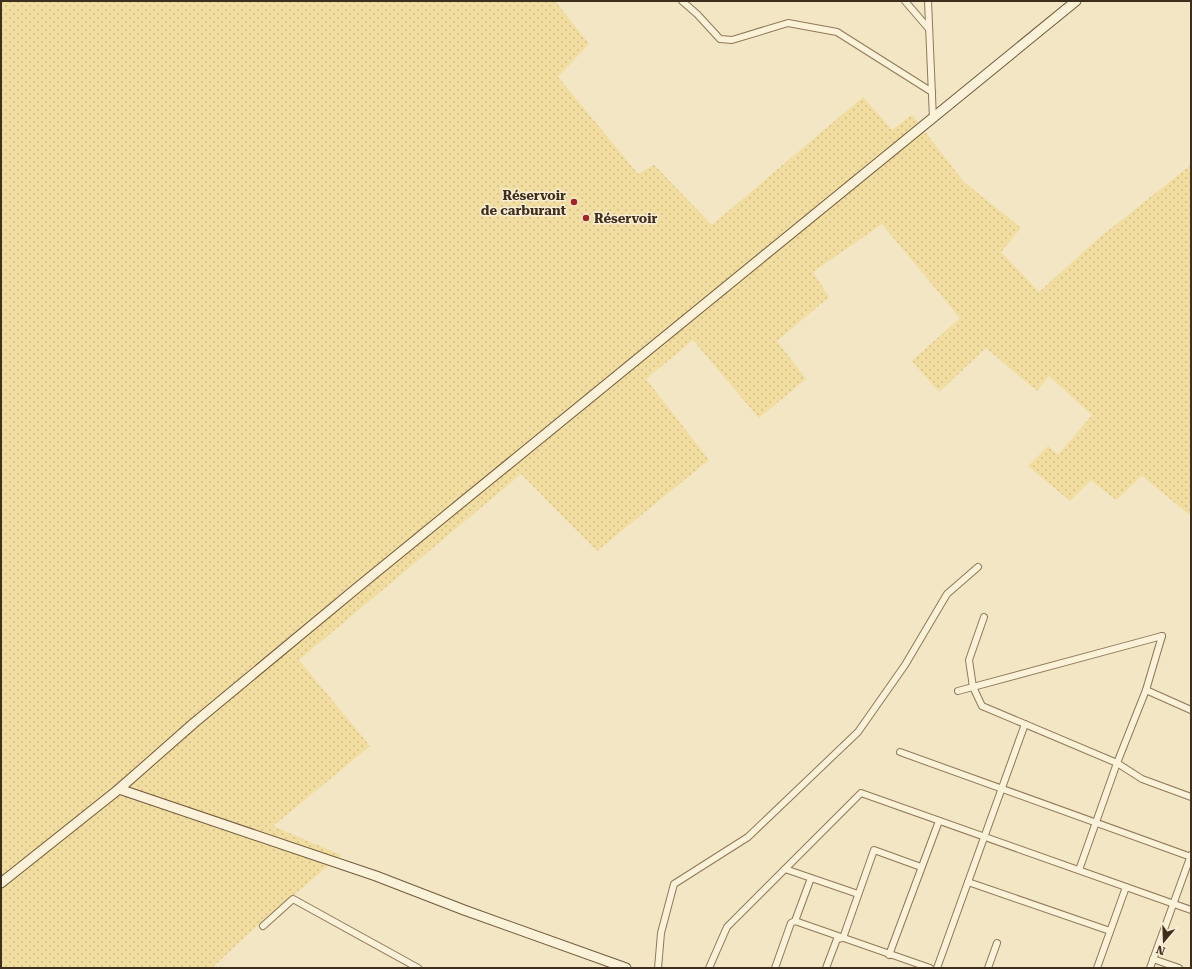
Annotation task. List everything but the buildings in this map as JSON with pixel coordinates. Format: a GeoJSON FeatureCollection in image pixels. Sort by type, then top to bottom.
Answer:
{"type":"FeatureCollection","features":[{"type":"Feature","properties":{"kind":"main road"},"geometry":{"type":"LineString","coordinates":[[1,883],[119,789],[194,723],[352,592],[1076,1]]}},
{"type":"Feature","properties":{"kind":"main road"},"geometry":{"type":"LineString","coordinates":[[119,789],[376,876],[464,910],[626,968]]}},
{"type":"Feature","properties":{"kind":"street"},"geometry":{"type":"LineString","coordinates":[[682,1],[697,14],[720,39],[732,40],[788,23],[837,32],[932,92]]}},
{"type":"Feature","properties":{"kind":"street"},"geometry":{"type":"LineString","coordinates":[[905,1],[929,29]]}},
{"type":"Feature","properties":{"kind":"street"},"geometry":{"type":"LineString","coordinates":[[928,1],[933,119]]}},
{"type":"Feature","properties":{"kind":"street"},"geometry":{"type":"LineString","coordinates":[[658,968],[661,932],[674,884],[748,837],[858,732],[905,665],[947,594],[978,567]]}},
{"type":"Feature","properties":{"kind":"street"},"geometry":{"type":"LineString","coordinates":[[984,616],[969,660],[973,687],[982,706],[1117,763],[1142,778],[1191,797]]}},
{"type":"Feature","properties":{"kind":"street"},"geometry":{"type":"LineString","coordinates":[[958,691],[1162,636],[1146,690],[1117,763],[1097,823],[1079,870]]}},
{"type":"Feature","properties":{"kind":"street"},"geometry":{"type":"LineString","coordinates":[[1146,690],[1191,710]]}},
{"type":"Feature","properties":{"kind":"street"},"geometry":{"type":"LineString","coordinates":[[937,968],[1025,724]]}},
{"type":"Feature","properties":{"kind":"street"},"geometry":{"type":"LineString","coordinates":[[900,752],[1191,856],[1150,968]]}},
{"type":"Feature","properties":{"kind":"street"},"geometry":{"type":"LineString","coordinates":[[709,968],[727,927],[861,793],[1191,910]]}},
{"type":"Feature","properties":{"kind":"street"},"geometry":{"type":"LineString","coordinates":[[889,955],[939,820]]}},
{"type":"Feature","properties":{"kind":"street"},"geometry":{"type":"LineString","coordinates":[[843,938],[874,850],[921,867]]}},
{"type":"Feature","properties":{"kind":"street"},"geometry":{"type":"LineString","coordinates":[[785,869],[858,894]]}},
{"type":"Feature","properties":{"kind":"street"},"geometry":{"type":"LineString","coordinates":[[775,968],[791,924],[795,921],[811,878]]}},
{"type":"Feature","properties":{"kind":"street"},"geometry":{"type":"LineString","coordinates":[[968,882],[1110,931]]}},
{"type":"Feature","properties":{"kind":"street"},"geometry":{"type":"LineString","coordinates":[[1097,968],[1126,887]]}},
{"type":"Feature","properties":{"kind":"street"},"geometry":{"type":"LineString","coordinates":[[262,926],[293,899],[418,968]]}},
{"type":"Feature","properties":{"kind":"street"},"geometry":{"type":"LineString","coordinates":[[795,921],[889,955],[930,968]]}},
{"type":"Feature","properties":{"kind":"street"},"geometry":{"type":"LineString","coordinates":[[826,968],[837,939],[843,938]]}},
{"type":"Feature","properties":{"kind":"street"},"geometry":{"type":"LineString","coordinates":[[988,968],[997,943]]}},
{"type":"Feature","properties":{"kind":"street"},"geometry":{"type":"LineString","coordinates":[[1153,959],[1179,968]]}},
{"type":"Feature","properties":{"kind":"sand"},"geometry":{"type":"Polygon","coordinates":[[[1,1],[555,1],[589,44],[558,77],[638,174],[654,165],[712,225],[863,97],[892,130],[912,115],[964,182],[1021,228],[1001,252],[1039,292],[1099,238],[1191,165],[1191,516],[1142,476],[1116,500],[1091,480],[1070,501],[1028,466],[1048,446],[1058,455],[1092,415],[1049,376],[1037,391],[986,348],[939,392],[912,361],[960,318],[882,224],[813,272],[829,297],[777,341],[806,379],[759,418],[693,340],[646,379],[709,460],[597,551],[521,474],[299,660],[370,746],[273,826],[341,855],[249,933],[212,968],[1,968],[1,1]]]}},
{"type":"Feature","properties":{"kind":"place","name":"Réservoir de carburant"},"geometry":{"type":"Point","coordinates":[574,202]}},
{"type":"Feature","properties":{"kind":"place","name":"Réservoir"},"geometry":{"type":"Point","coordinates":[586,218]}}]}
